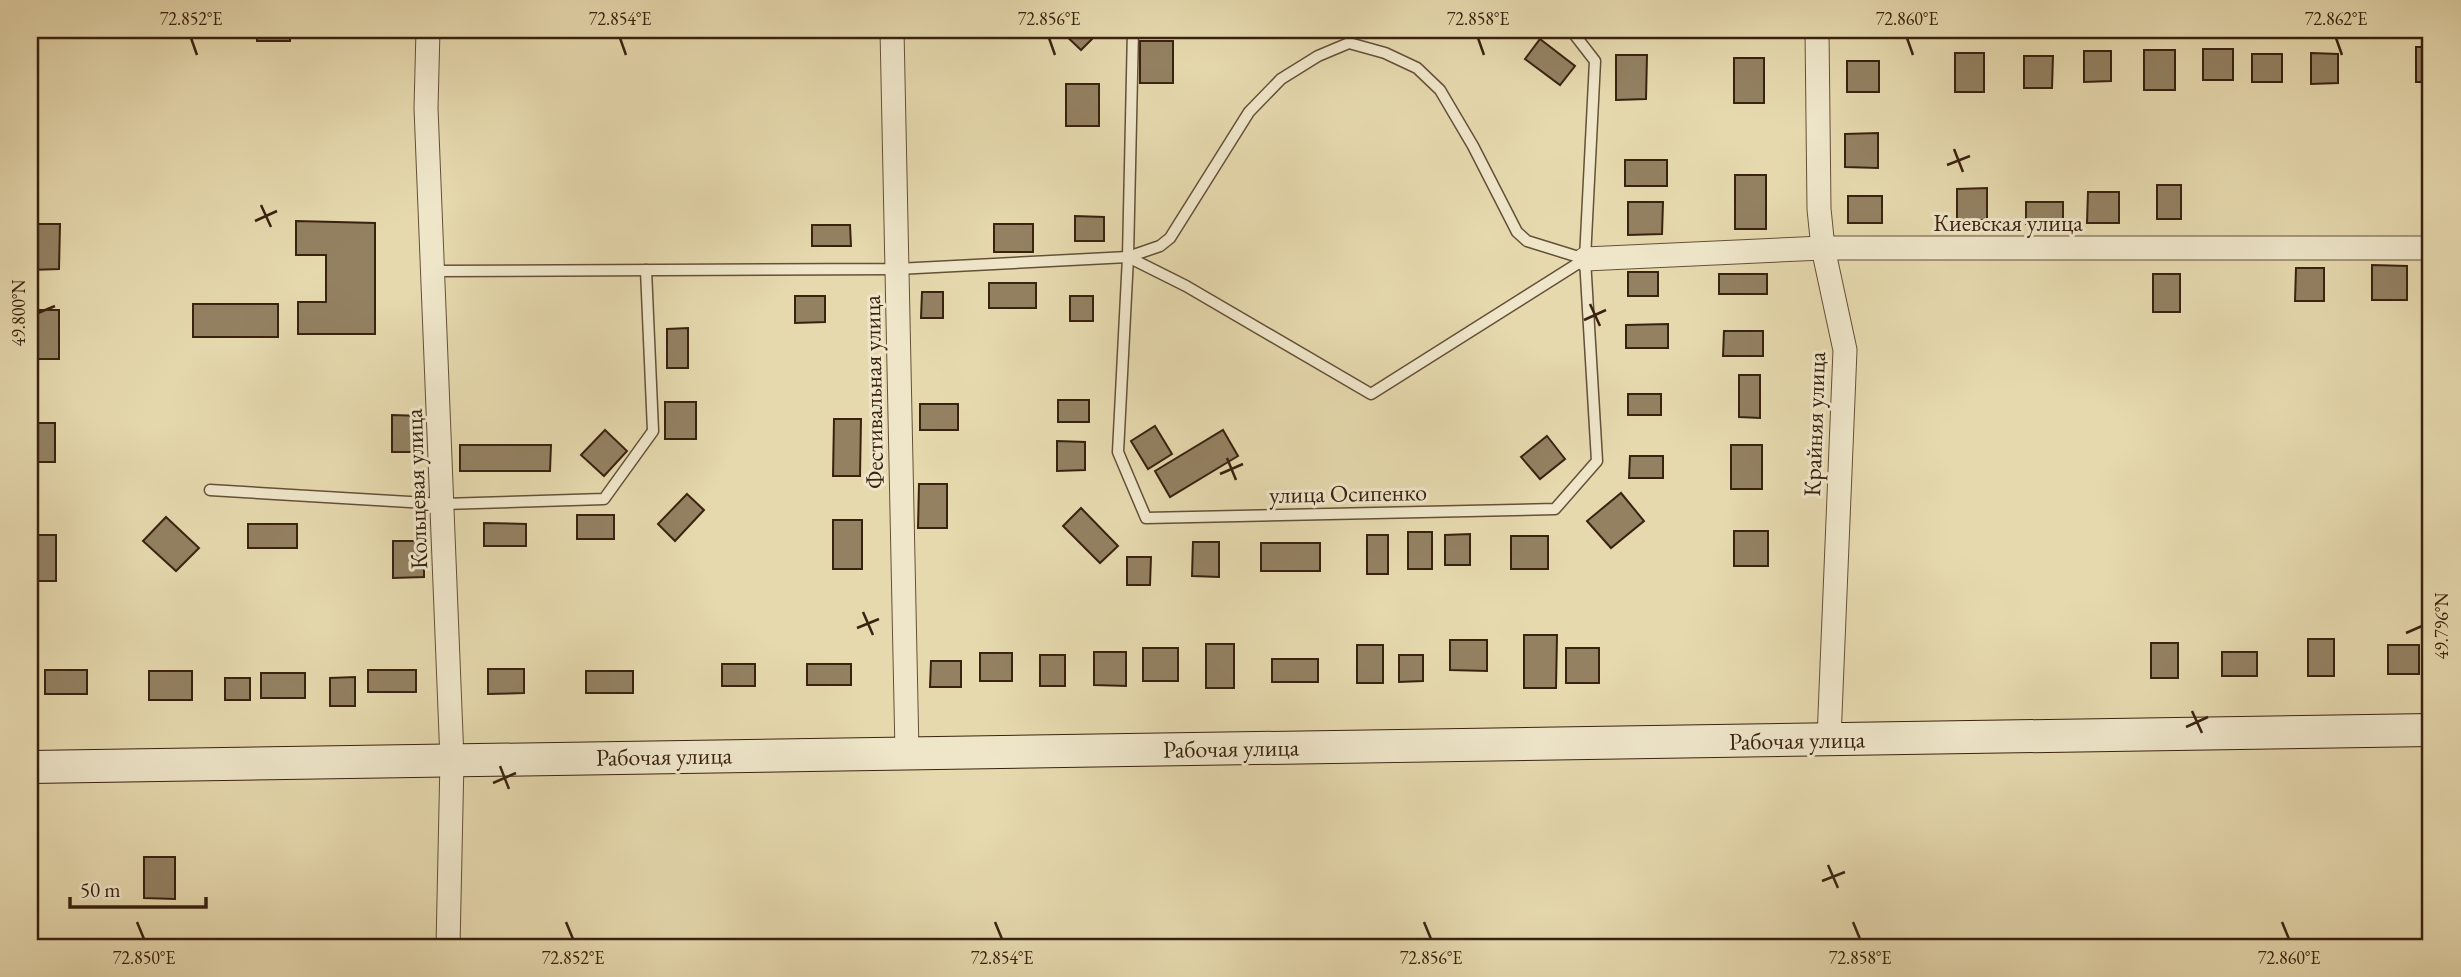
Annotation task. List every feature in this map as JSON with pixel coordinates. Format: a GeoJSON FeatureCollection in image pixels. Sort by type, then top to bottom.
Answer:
{"type":"FeatureCollection","features":[{"type":"Feature","properties":{"kind":"main road","name":"Рабочая улица"},"geometry":{"type":"LineString","coordinates":[[30,767],[2431,730]]}},
{"type":"Feature","properties":{"kind":"street","name":"Кольцевая улица"},"geometry":{"type":"LineString","coordinates":[[428,30],[426,108],[452,760],[448,947]]}},
{"type":"Feature","properties":{"kind":"street","name":"Фестивальная улица"},"geometry":{"type":"LineString","coordinates":[[892,30],[907,752]]}},
{"type":"Feature","properties":{"kind":"street","name":"Крайняя улица"},"geometry":{"type":"LineString","coordinates":[[1817,30],[1819,209],[1823,248],[1845,350],[1829,739]]}},
{"type":"Feature","properties":{"kind":"street","name":"Киевская улица"},"geometry":{"type":"LineString","coordinates":[[1585,259],[1823,248],[2431,248]]}},
{"type":"Feature","properties":{"kind":"lane","name":"улица Осипенко"},"geometry":{"type":"LineString","coordinates":[[1147,30],[1133,30],[1128,257],[1118,452],[1146,518],[1555,509],[1597,461],[1585,259],[1595,61],[1572,30]]}},
{"type":"Feature","properties":{"kind":"lane"},"geometry":{"type":"LineString","coordinates":[[1348,30],[1349,43]]}},
{"type":"Feature","properties":{"kind":"lane"},"geometry":{"type":"LineString","coordinates":[[434,271],[897,269],[1128,257],[1160,246],[1170,238],[1249,112],[1281,79],[1318,57],[1349,43],[1385,53],[1417,68],[1440,90],[1517,232],[1527,241],[1585,259]]}},
{"type":"Feature","properties":{"kind":"lane"},"geometry":{"type":"LineString","coordinates":[[1128,257],[1186,286],[1371,394],[1585,259]]}},
{"type":"Feature","properties":{"kind":"lane"},"geometry":{"type":"LineString","coordinates":[[210,490],[443,504],[604,499],[653,430],[646,270]]}},
{"type":"Feature","properties":{"kind":"building"},"geometry":{"type":"Polygon","coordinates":[[[30,30],[61,30],[61,34],[30,34],[30,30]]]}},
{"type":"Feature","properties":{"kind":"building"},"geometry":{"type":"Polygon","coordinates":[[[257,30],[290,30],[290,41],[257,41],[257,30]]]}},
{"type":"Feature","properties":{"kind":"building"},"geometry":{"type":"Polygon","coordinates":[[[480,30],[520,30],[520,35],[480,35],[480,30]]]}},
{"type":"Feature","properties":{"kind":"building"},"geometry":{"type":"Polygon","coordinates":[[[1060,30],[1101,30],[1081,50],[1060,30]]]}},
{"type":"Feature","properties":{"kind":"building"},"geometry":{"type":"Polygon","coordinates":[[[1540,39],[1575,66],[1560,85],[1525,59],[1540,39]]]}},
{"type":"Feature","properties":{"kind":"building"},"geometry":{"type":"Polygon","coordinates":[[[1140,41],[1173,41],[1173,83],[1140,83],[1140,41]]]}},
{"type":"Feature","properties":{"kind":"building"},"geometry":{"type":"Polygon","coordinates":[[[2416,47],[2431,47],[2431,82],[2416,82],[2416,47]]]}},
{"type":"Feature","properties":{"kind":"building"},"geometry":{"type":"Polygon","coordinates":[[[2203,49],[2233,49],[2233,80],[2203,80],[2203,49]]]}},
{"type":"Feature","properties":{"kind":"building"},"geometry":{"type":"Polygon","coordinates":[[[2144,50],[2175,50],[2175,90],[2144,90],[2144,50]]]}},
{"type":"Feature","properties":{"kind":"building"},"geometry":{"type":"Polygon","coordinates":[[[2084,51],[2111,51],[2111,81],[2084,82],[2084,51]]]}},
{"type":"Feature","properties":{"kind":"building"},"geometry":{"type":"Polygon","coordinates":[[[1955,53],[1984,53],[1984,92],[1955,92],[1955,53]]]}},
{"type":"Feature","properties":{"kind":"building"},"geometry":{"type":"Polygon","coordinates":[[[2311,53],[2338,54],[2338,83],[2311,84],[2311,53]]]}},
{"type":"Feature","properties":{"kind":"building"},"geometry":{"type":"Polygon","coordinates":[[[2252,54],[2282,54],[2282,82],[2252,82],[2252,54]]]}},
{"type":"Feature","properties":{"kind":"building"},"geometry":{"type":"Polygon","coordinates":[[[1616,55],[1647,55],[1646,99],[1616,100],[1616,55]]]}},
{"type":"Feature","properties":{"kind":"building"},"geometry":{"type":"Polygon","coordinates":[[[2024,56],[2053,56],[2052,88],[2024,88],[2024,56]]]}},
{"type":"Feature","properties":{"kind":"building"},"geometry":{"type":"Polygon","coordinates":[[[1734,58],[1764,58],[1764,103],[1734,103],[1734,58]]]}},
{"type":"Feature","properties":{"kind":"building"},"geometry":{"type":"Polygon","coordinates":[[[1847,61],[1879,61],[1879,92],[1847,92],[1847,61]]]}},
{"type":"Feature","properties":{"kind":"building"},"geometry":{"type":"Polygon","coordinates":[[[1066,84],[1099,84],[1099,126],[1066,126],[1066,84]]]}},
{"type":"Feature","properties":{"kind":"building"},"geometry":{"type":"Polygon","coordinates":[[[1878,133],[1878,168],[1845,167],[1845,134],[1878,133]]]}},
{"type":"Feature","properties":{"kind":"building"},"geometry":{"type":"Polygon","coordinates":[[[1625,160],[1667,160],[1667,186],[1625,186],[1625,160]]]}},
{"type":"Feature","properties":{"kind":"building"},"geometry":{"type":"Polygon","coordinates":[[[1735,175],[1766,175],[1766,229],[1735,229],[1735,175]]]}},
{"type":"Feature","properties":{"kind":"building"},"geometry":{"type":"Polygon","coordinates":[[[2157,185],[2181,185],[2181,219],[2157,219],[2157,185]]]}},
{"type":"Feature","properties":{"kind":"building"},"geometry":{"type":"Polygon","coordinates":[[[1987,188],[1987,220],[1957,220],[1957,189],[1987,188]]]}},
{"type":"Feature","properties":{"kind":"building"},"geometry":{"type":"Polygon","coordinates":[[[2088,192],[2119,192],[2119,223],[2087,223],[2088,192]]]}},
{"type":"Feature","properties":{"kind":"building"},"geometry":{"type":"Polygon","coordinates":[[[1848,196],[1882,196],[1882,223],[1848,223],[1848,196]]]}},
{"type":"Feature","properties":{"kind":"building"},"geometry":{"type":"Polygon","coordinates":[[[1628,202],[1663,202],[1662,234],[1628,235],[1628,202]]]}},
{"type":"Feature","properties":{"kind":"building"},"geometry":{"type":"Polygon","coordinates":[[[2026,202],[2063,202],[2063,224],[2026,224],[2026,202]]]}},
{"type":"Feature","properties":{"kind":"building"},"geometry":{"type":"Polygon","coordinates":[[[1075,216],[1104,217],[1104,241],[1075,241],[1075,216]]]}},
{"type":"Feature","properties":{"kind":"building"},"geometry":{"type":"Polygon","coordinates":[[[296,221],[375,223],[375,334],[298,334],[298,302],[326,302],[326,255],[296,255],[296,221]]]}},
{"type":"Feature","properties":{"kind":"building"},"geometry":{"type":"Polygon","coordinates":[[[30,224],[60,224],[59,269],[30,270],[30,224]]]}},
{"type":"Feature","properties":{"kind":"building"},"geometry":{"type":"Polygon","coordinates":[[[994,224],[1033,224],[1033,252],[994,252],[994,224]]]}},
{"type":"Feature","properties":{"kind":"building"},"geometry":{"type":"Polygon","coordinates":[[[812,225],[850,225],[851,246],[812,246],[812,225]]]}},
{"type":"Feature","properties":{"kind":"building"},"geometry":{"type":"Polygon","coordinates":[[[2372,265],[2407,266],[2407,300],[2372,300],[2372,265]]]}},
{"type":"Feature","properties":{"kind":"building"},"geometry":{"type":"Polygon","coordinates":[[[2296,268],[2324,268],[2324,301],[2295,301],[2296,268]]]}},
{"type":"Feature","properties":{"kind":"building"},"geometry":{"type":"Polygon","coordinates":[[[1628,272],[1658,272],[1658,296],[1628,296],[1628,272]]]}},
{"type":"Feature","properties":{"kind":"building"},"geometry":{"type":"Polygon","coordinates":[[[1719,274],[1767,274],[1767,294],[1719,294],[1719,274]]]}},
{"type":"Feature","properties":{"kind":"building"},"geometry":{"type":"Polygon","coordinates":[[[2153,274],[2180,274],[2180,312],[2153,312],[2153,274]]]}},
{"type":"Feature","properties":{"kind":"building"},"geometry":{"type":"Polygon","coordinates":[[[989,283],[1036,283],[1036,308],[989,308],[989,283]]]}},
{"type":"Feature","properties":{"kind":"building"},"geometry":{"type":"Polygon","coordinates":[[[922,292],[943,292],[943,318],[921,318],[922,292]]]}},
{"type":"Feature","properties":{"kind":"building"},"geometry":{"type":"Polygon","coordinates":[[[795,296],[825,296],[825,322],[795,323],[795,296]]]}},
{"type":"Feature","properties":{"kind":"building"},"geometry":{"type":"Polygon","coordinates":[[[1070,296],[1093,296],[1093,321],[1070,321],[1070,296]]]}},
{"type":"Feature","properties":{"kind":"building"},"geometry":{"type":"Polygon","coordinates":[[[193,304],[278,304],[278,337],[193,337],[193,304]]]}},
{"type":"Feature","properties":{"kind":"building"},"geometry":{"type":"Polygon","coordinates":[[[32,310],[59,310],[59,359],[32,359],[32,310]]]}},
{"type":"Feature","properties":{"kind":"building"},"geometry":{"type":"Polygon","coordinates":[[[1668,324],[1668,348],[1626,348],[1626,325],[1668,324]]]}},
{"type":"Feature","properties":{"kind":"building"},"geometry":{"type":"Polygon","coordinates":[[[688,328],[688,368],[667,368],[667,329],[688,328]]]}},
{"type":"Feature","properties":{"kind":"building"},"geometry":{"type":"Polygon","coordinates":[[[1724,331],[1763,331],[1763,356],[1723,356],[1724,331]]]}},
{"type":"Feature","properties":{"kind":"building"},"geometry":{"type":"Polygon","coordinates":[[[1739,375],[1760,375],[1760,418],[1739,417],[1739,375]]]}},
{"type":"Feature","properties":{"kind":"building"},"geometry":{"type":"Polygon","coordinates":[[[1628,394],[1661,394],[1661,415],[1628,415],[1628,394]]]}},
{"type":"Feature","properties":{"kind":"building"},"geometry":{"type":"Polygon","coordinates":[[[1058,400],[1089,400],[1089,422],[1058,422],[1058,400]]]}},
{"type":"Feature","properties":{"kind":"building"},"geometry":{"type":"Polygon","coordinates":[[[665,402],[696,402],[696,439],[665,439],[665,402]]]}},
{"type":"Feature","properties":{"kind":"building"},"geometry":{"type":"Polygon","coordinates":[[[920,404],[958,404],[958,430],[920,430],[920,404]]]}},
{"type":"Feature","properties":{"kind":"building"},"geometry":{"type":"Polygon","coordinates":[[[392,415],[423,416],[423,452],[392,452],[392,415]]]}},
{"type":"Feature","properties":{"kind":"building"},"geometry":{"type":"Polygon","coordinates":[[[834,419],[861,419],[860,476],[833,476],[834,419]]]}},
{"type":"Feature","properties":{"kind":"building"},"geometry":{"type":"Polygon","coordinates":[[[30,423],[55,423],[55,462],[30,462],[30,423]]]}},
{"type":"Feature","properties":{"kind":"building"},"geometry":{"type":"Polygon","coordinates":[[[1155,426],[1172,454],[1148,469],[1131,441],[1155,426]]]}},
{"type":"Feature","properties":{"kind":"building"},"geometry":{"type":"Polygon","coordinates":[[[605,430],[627,451],[604,476],[581,455],[605,430]]]}},
{"type":"Feature","properties":{"kind":"building"},"geometry":{"type":"Polygon","coordinates":[[[1223,430],[1238,456],[1170,497],[1155,471],[1223,430]]]}},
{"type":"Feature","properties":{"kind":"building"},"geometry":{"type":"Polygon","coordinates":[[[1547,436],[1565,459],[1540,479],[1521,457],[1547,436]]]}},
{"type":"Feature","properties":{"kind":"building"},"geometry":{"type":"Polygon","coordinates":[[[1057,441],[1085,442],[1085,470],[1057,471],[1057,441]]]}},
{"type":"Feature","properties":{"kind":"building"},"geometry":{"type":"Polygon","coordinates":[[[460,445],[551,445],[550,471],[460,471],[460,445]]]}},
{"type":"Feature","properties":{"kind":"building"},"geometry":{"type":"Polygon","coordinates":[[[1731,445],[1762,445],[1762,489],[1731,489],[1731,445]]]}},
{"type":"Feature","properties":{"kind":"building"},"geometry":{"type":"Polygon","coordinates":[[[1630,456],[1663,456],[1663,478],[1629,478],[1630,456]]]}},
{"type":"Feature","properties":{"kind":"building"},"geometry":{"type":"Polygon","coordinates":[[[919,484],[947,484],[947,528],[918,528],[919,484]]]}},
{"type":"Feature","properties":{"kind":"building"},"geometry":{"type":"Polygon","coordinates":[[[1621,493],[1644,521],[1611,548],[1587,521],[1621,493]]]}},
{"type":"Feature","properties":{"kind":"building"},"geometry":{"type":"Polygon","coordinates":[[[687,494],[704,510],[675,541],[658,524],[687,494]]]}},
{"type":"Feature","properties":{"kind":"building"},"geometry":{"type":"Polygon","coordinates":[[[1081,508],[1118,546],[1100,563],[1063,526],[1081,508]]]}},
{"type":"Feature","properties":{"kind":"building"},"geometry":{"type":"Polygon","coordinates":[[[577,515],[614,515],[614,539],[577,539],[577,515]]]}},
{"type":"Feature","properties":{"kind":"building"},"geometry":{"type":"Polygon","coordinates":[[[166,517],[199,548],[176,571],[143,541],[166,517]]]}},
{"type":"Feature","properties":{"kind":"building"},"geometry":{"type":"Polygon","coordinates":[[[833,520],[862,520],[862,569],[833,569],[833,520]]]}},
{"type":"Feature","properties":{"kind":"building"},"geometry":{"type":"Polygon","coordinates":[[[484,523],[526,524],[526,546],[484,546],[484,523]]]}},
{"type":"Feature","properties":{"kind":"building"},"geometry":{"type":"Polygon","coordinates":[[[248,524],[297,524],[297,548],[248,548],[248,524]]]}},
{"type":"Feature","properties":{"kind":"building"},"geometry":{"type":"Polygon","coordinates":[[[1734,531],[1768,531],[1768,566],[1734,566],[1734,531]]]}},
{"type":"Feature","properties":{"kind":"building"},"geometry":{"type":"Polygon","coordinates":[[[1408,532],[1432,532],[1432,569],[1408,569],[1408,532]]]}},
{"type":"Feature","properties":{"kind":"building"},"geometry":{"type":"Polygon","coordinates":[[[1470,534],[1470,565],[1445,565],[1445,535],[1470,534]]]}},
{"type":"Feature","properties":{"kind":"building"},"geometry":{"type":"Polygon","coordinates":[[[31,535],[56,535],[56,581],[30,581],[31,535]]]}},
{"type":"Feature","properties":{"kind":"building"},"geometry":{"type":"Polygon","coordinates":[[[1367,535],[1388,535],[1388,574],[1367,574],[1367,535]]]}},
{"type":"Feature","properties":{"kind":"building"},"geometry":{"type":"Polygon","coordinates":[[[1511,536],[1548,536],[1548,569],[1511,569],[1511,536]]]}},
{"type":"Feature","properties":{"kind":"building"},"geometry":{"type":"Polygon","coordinates":[[[393,541],[424,541],[424,577],[393,578],[393,541]]]}},
{"type":"Feature","properties":{"kind":"building"},"geometry":{"type":"Polygon","coordinates":[[[1193,542],[1219,542],[1219,577],[1192,576],[1193,542]]]}},
{"type":"Feature","properties":{"kind":"building"},"geometry":{"type":"Polygon","coordinates":[[[1261,543],[1320,543],[1320,571],[1261,571],[1261,543]]]}},
{"type":"Feature","properties":{"kind":"building"},"geometry":{"type":"Polygon","coordinates":[[[1127,557],[1151,557],[1150,585],[1127,585],[1127,557]]]}},
{"type":"Feature","properties":{"kind":"building"},"geometry":{"type":"Polygon","coordinates":[[[1524,635],[1557,635],[1556,688],[1524,688],[1524,635]]]}},
{"type":"Feature","properties":{"kind":"building"},"geometry":{"type":"Polygon","coordinates":[[[2308,639],[2334,639],[2334,676],[2308,676],[2308,639]]]}},
{"type":"Feature","properties":{"kind":"building"},"geometry":{"type":"Polygon","coordinates":[[[1450,640],[1487,640],[1487,671],[1450,670],[1450,640]]]}},
{"type":"Feature","properties":{"kind":"building"},"geometry":{"type":"Polygon","coordinates":[[[2151,643],[2178,643],[2178,678],[2151,678],[2151,643]]]}},
{"type":"Feature","properties":{"kind":"building"},"geometry":{"type":"Polygon","coordinates":[[[1206,644],[1234,644],[1234,688],[1206,688],[1206,644]]]}},
{"type":"Feature","properties":{"kind":"building"},"geometry":{"type":"Polygon","coordinates":[[[1357,645],[1383,645],[1383,683],[1357,683],[1357,645]]]}},
{"type":"Feature","properties":{"kind":"building"},"geometry":{"type":"Polygon","coordinates":[[[2388,645],[2419,645],[2419,674],[2388,674],[2388,645]]]}},
{"type":"Feature","properties":{"kind":"building"},"geometry":{"type":"Polygon","coordinates":[[[1143,648],[1178,648],[1178,681],[1143,681],[1143,648]]]}},
{"type":"Feature","properties":{"kind":"building"},"geometry":{"type":"Polygon","coordinates":[[[1566,648],[1599,648],[1599,683],[1566,683],[1566,648]]]}},
{"type":"Feature","properties":{"kind":"building"},"geometry":{"type":"Polygon","coordinates":[[[1094,652],[1126,652],[1126,686],[1094,685],[1094,652]]]}},
{"type":"Feature","properties":{"kind":"building"},"geometry":{"type":"Polygon","coordinates":[[[2222,652],[2257,652],[2257,676],[2222,676],[2222,652]]]}},
{"type":"Feature","properties":{"kind":"building"},"geometry":{"type":"Polygon","coordinates":[[[980,653],[1012,653],[1012,681],[980,681],[980,653]]]}},
{"type":"Feature","properties":{"kind":"building"},"geometry":{"type":"Polygon","coordinates":[[[1040,655],[1065,655],[1065,686],[1040,686],[1040,655]]]}},
{"type":"Feature","properties":{"kind":"building"},"geometry":{"type":"Polygon","coordinates":[[[1399,655],[1423,655],[1423,681],[1399,682],[1399,655]]]}},
{"type":"Feature","properties":{"kind":"building"},"geometry":{"type":"Polygon","coordinates":[[[1272,659],[1318,659],[1318,682],[1272,682],[1272,659]]]}},
{"type":"Feature","properties":{"kind":"building"},"geometry":{"type":"Polygon","coordinates":[[[931,661],[961,661],[961,687],[930,687],[931,661]]]}},
{"type":"Feature","properties":{"kind":"building"},"geometry":{"type":"Polygon","coordinates":[[[722,664],[755,664],[755,686],[722,686],[722,664]]]}},
{"type":"Feature","properties":{"kind":"building"},"geometry":{"type":"Polygon","coordinates":[[[807,664],[851,664],[851,685],[807,685],[807,664]]]}},
{"type":"Feature","properties":{"kind":"building"},"geometry":{"type":"Polygon","coordinates":[[[488,669],[524,669],[524,693],[488,694],[488,669]]]}},
{"type":"Feature","properties":{"kind":"building"},"geometry":{"type":"Polygon","coordinates":[[[45,670],[87,670],[87,694],[45,694],[45,670]]]}},
{"type":"Feature","properties":{"kind":"building"},"geometry":{"type":"Polygon","coordinates":[[[368,670],[416,670],[416,692],[368,692],[368,670]]]}},
{"type":"Feature","properties":{"kind":"building"},"geometry":{"type":"Polygon","coordinates":[[[149,671],[192,671],[192,700],[149,700],[149,671]]]}},
{"type":"Feature","properties":{"kind":"building"},"geometry":{"type":"Polygon","coordinates":[[[586,671],[633,671],[633,693],[586,693],[586,671]]]}},
{"type":"Feature","properties":{"kind":"building"},"geometry":{"type":"Polygon","coordinates":[[[261,673],[305,673],[305,698],[261,698],[261,673]]]}},
{"type":"Feature","properties":{"kind":"building"},"geometry":{"type":"Polygon","coordinates":[[[355,677],[355,706],[330,706],[330,678],[355,677]]]}},
{"type":"Feature","properties":{"kind":"building"},"geometry":{"type":"Polygon","coordinates":[[[225,678],[250,678],[250,700],[225,700],[225,678]]]}},
{"type":"Feature","properties":{"kind":"building"},"geometry":{"type":"Polygon","coordinates":[[[144,857],[175,857],[175,899],[144,898],[144,857]]]}}]}
